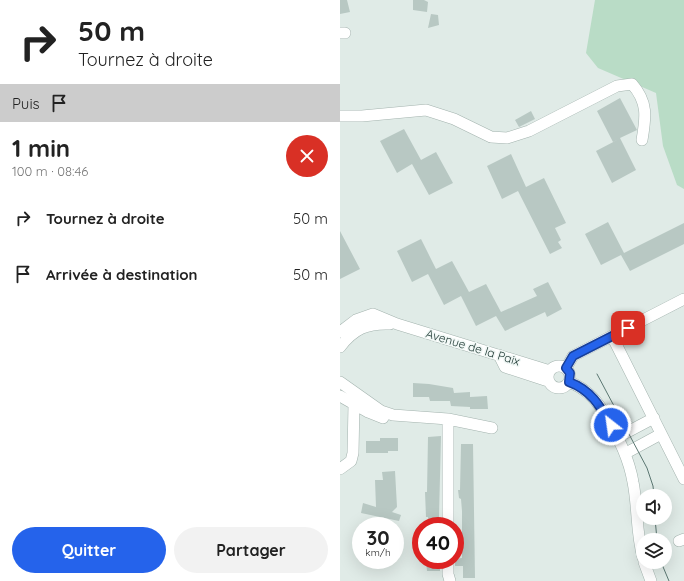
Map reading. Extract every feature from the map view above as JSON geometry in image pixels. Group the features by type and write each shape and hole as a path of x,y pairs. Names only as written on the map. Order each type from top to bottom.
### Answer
{"street":[{"path":"340,116 362,116 426,110 454,119 490,137 506,138 529,131 616,86 632,84 640,93 646,115 642,140"},
{"path":"566,368 573,356 684,299"},
{"name":"Avenue de la Paix","path":"340,332 356,320 373,314 397,324 499,355 505,367 549,376"},
{"name":"Avenue de la Paix","path":"340,346 349,336 360,328 374,323 397,324"},
{"path":"612,336 684,479"},
{"path":"557,366 566,368 570,373 569,382 565,387 558,389 552,386 549,376 557,366"},
{"path":"340,382 381,411 393,415 448,419 492,428"},
{"path":"569,382 580,386 598,401 626,453 633,481 638,533"},
{"path":"340,396 380,418 393,421 417,417"},
{"path":"340,469 351,461 353,453 354,404"},
{"path":"618,437 654,418"},
{"path":"448,419 448,517"},
{"path":"626,453 661,434"},
{"path":"448,569 450,581"},
{"path":"647,569 651,581"}],"green space":[{"path":"595,0 684,0 684,189 677,185 663,146 656,93 598,68 586,53"}],"building":[{"path":"340,0 347,0 350,12 340,14"},
{"path":"413,0 424,0 428,2 427,12 413,10"},
{"path":"431,14 438,15 439,25 428,28"},
{"path":"620,98 637,130 620,138 636,170 612,183 596,151 619,139 613,142 597,111"},
{"path":"531,111 535,119 519,127 515,120"},
{"path":"404,129 421,160 436,152 453,183 429,195 412,164 397,173 380,141"},
{"path":"511,154 526,187 544,178 566,223 555,228 561,240 558,242 562,248 550,254 518,191 502,199 487,166"},
{"path":"608,222 624,253 684,223 684,244 630,271 621,255 601,265 585,234"},
{"path":"340,231 360,269 340,279"},
{"path":"421,239 436,269 452,261 469,292 486,284 501,312 537,296 533,289 548,282 562,309 547,317 545,312 505,331 496,316 476,326 461,296 444,305 428,274 412,282 397,251"},
{"path":"413,383 453,388 454,393 470,392 470,397 487,396 488,409 470,409 470,407 451,406 450,401 430,401 429,397 413,397"},
{"path":"441,436 439,517 426,517 425,492 427,492 428,437"},
{"path":"380,438 398,438 398,451 388,451 388,453 366,453 366,441 380,441"},
{"path":"461,444 473,444 475,578 463,578 464,517 462,517 461,499 459,498 458,490 460,490"},
{"path":"395,471 397,507 392,512 401,515 400,517 380,517 361,513 363,503 376,507 375,480 383,480 382,472"},
{"path":"427,569 440,569 440,571 427,571"}],"tram line":[{"path":"597,374 647,468 653,489"},
{"path":"656,525 656,533"},
{"path":"664,569 669,581"}],"route":[{"path":"611,425 598,401 580,386 569,382 570,373 566,368 573,356 628,328"}]}
